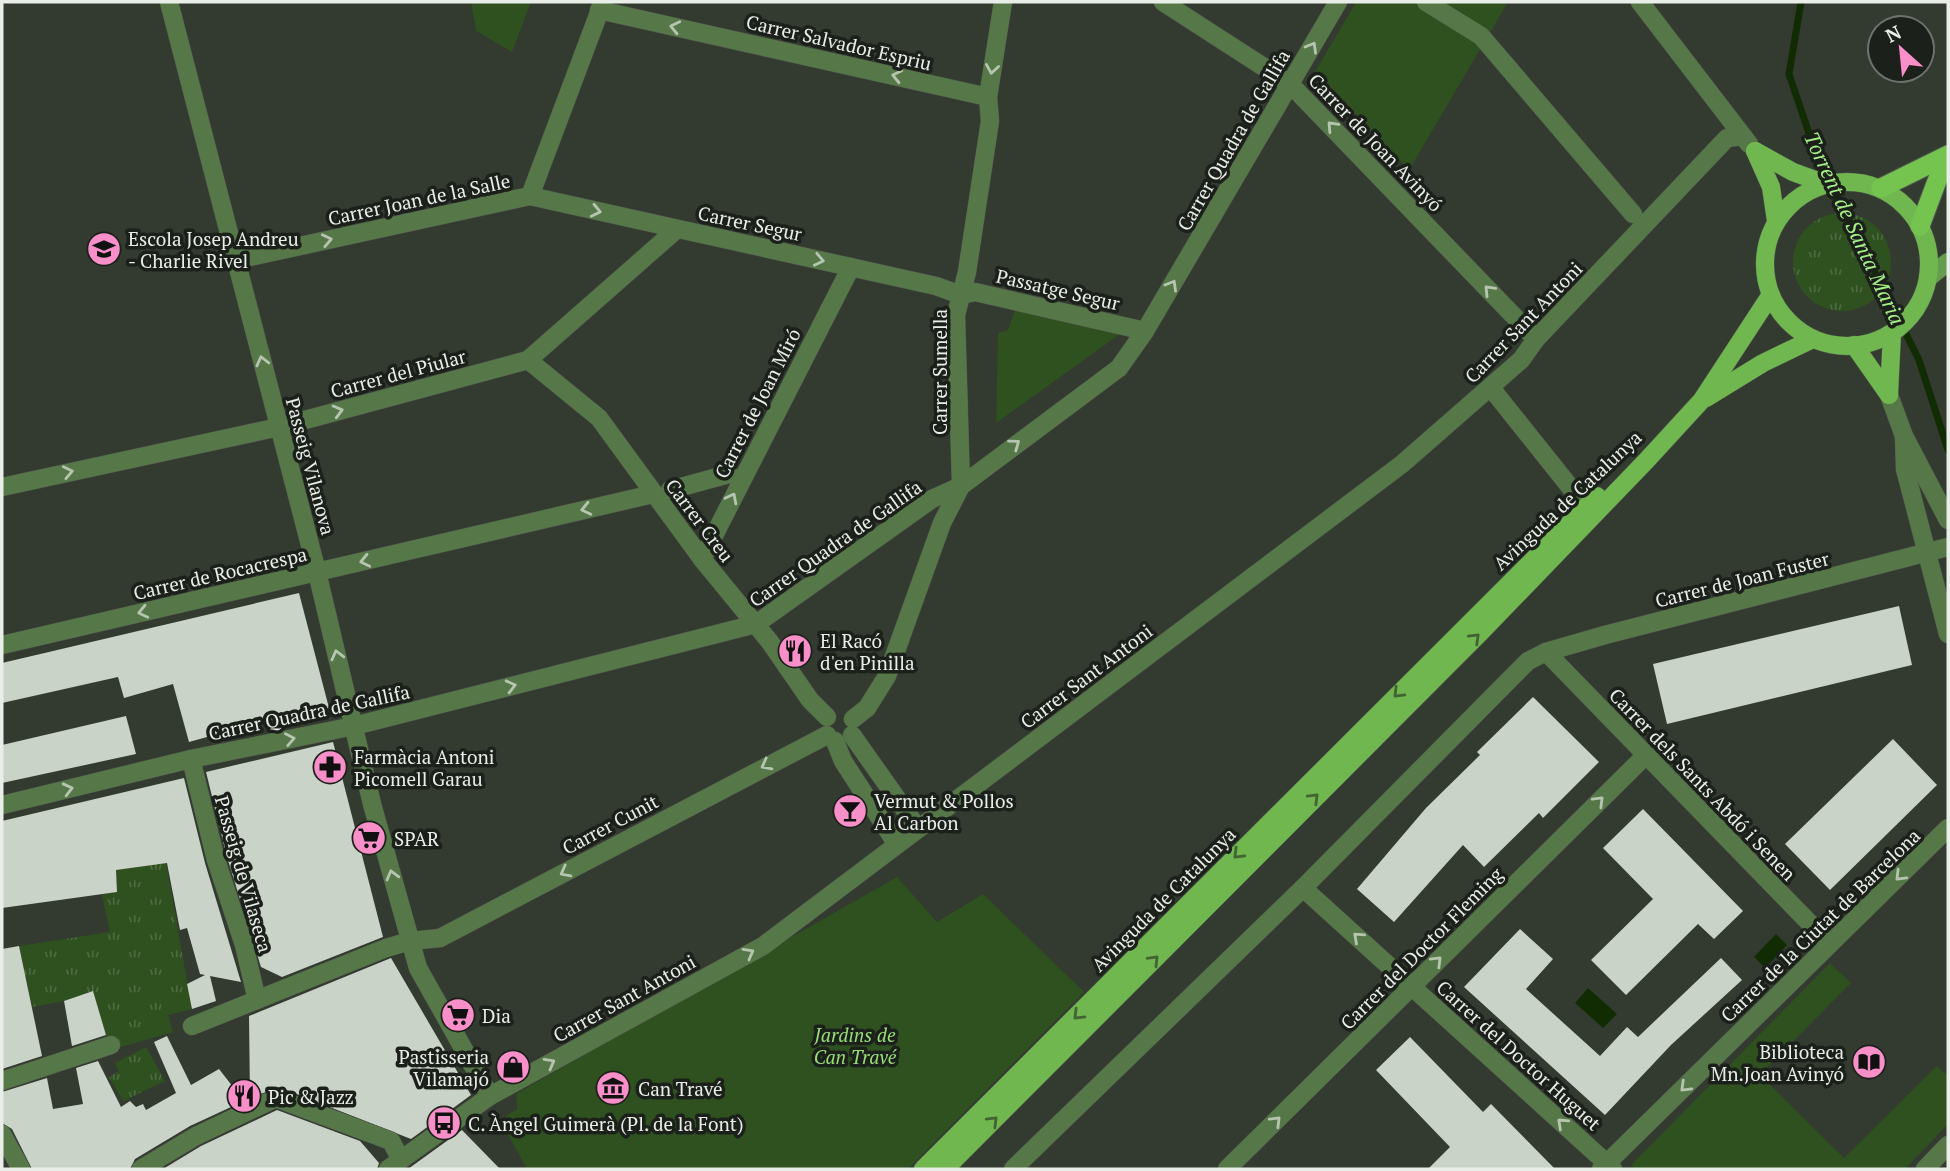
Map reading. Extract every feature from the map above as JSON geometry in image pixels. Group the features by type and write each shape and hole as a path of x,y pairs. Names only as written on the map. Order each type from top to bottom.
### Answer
{"highway":[{"path":"1881,188 1947,156"},
{"path":"1920,226 1947,156"}],"main road":[{"path":"1755,152 1793,172 1830,183"},
{"path":"1755,152 1771,187 1776,221"},
{"path":"1858,182 1881,188 1903,204 1920,226 1928,251 1928,278 1921,299 1909,318 1892,333 1873,342 1832,345 1813,339 1781,314 1770,296 1764,271 1766,245 1776,221 1792,201 1812,188 1830,183 1858,182"},
{"path":"1928,278 1948,262"},
{"path":"1664,439 1702,400 1770,296"},
{"path":"1889,395 1892,333"},
{"path":"1702,400 1763,363 1813,339"},
{"path":"1854,345 1889,395"},
{"name":"Avinguda de Catalunya","path":"923,1169 1586,507 1640,456 1664,439"},
{"name":"Avinguda de Catalunya","path":"945,1169 1527,586 1664,439"}],"street":[{"name":"Passeig Vilanova","path":"169,2 410,941 418,968 490,1096"},
{"name":"Carrer Sumella","path":"839,729 867,708 887,676 942,523 961,486 956,314 989,121 988,97 1003,2"},
{"name":"Carrer de Joan Avinyó","path":"1163,2 1290,84 1536,340"},
{"name":"Carrer Quadra de Gallifa","path":"2,805 191,759 354,726 756,624 932,499 961,486 1119,368 1145,331 1338,2"},
{"path":"1426,2 1481,36 1633,214"},
{"path":"1640,2 1755,152"},
{"name":"Carrer Salvador Espriu","path":"601,6 988,97"},
{"path":"530,196 601,6"},
{"name":"Carrer Sant Antoni","path":"395,1165 490,1096 763,946 917,827 1392,472 1521,360 1536,340 1727,138 1743,136"},
{"name":"Carrer Joan de la Salle","path":"236,260 530,196"},
{"name":"Carrer Segur","path":"530,196 936,286 961,295"},
{"name":"Carrer del Piular","path":"2,487 279,427 528,360 677,229"},
{"name":"Carrer de Joan Miró","path":"702,559 850,267"},
{"name":"Passatge Segur","path":"961,295 975,292 1145,331"},
{"name":"Carrer Creu","path":"528,360 600,418 661,492 702,559 756,624 810,700 839,729 917,827"},
{"path":"1491,388 1586,507"},
{"path":"1889,395 1904,436 1948,520"},
{"path":"1904,436 1905,469 1948,634"},
{"name":"Carrer de Rocacrespa","path":"2,645 729,474"},
{"name":"Carrer de Joan Fuster","path":"1546,652 1948,547"},
{"path":"1013,1169 1303,888 1518,670 1546,652"},
{"name":"Carrer dels Sants Abdó i Senen","path":"1546,652 1830,944"},
{"name":"Carrer Creu","path":"839,729 843,761 897,843"},
{"name":"Carrer Cunit","path":"192,1026 410,941 440,938 839,729"},
{"name":"Carrer del Doctor Fleming","path":"1227,1169 1645,756"},
{"name":"Passeig de Vilaseca","path":"191,759 216,860 244,945 257,1000"},
{"name":"Carrer de la Ciutat de Barcelona","path":"1607,1167 1948,828"},
{"name":"Carrer del Doctor Huguet","path":"1303,888 1607,1167"},
{"path":"2,1081 111,1045"},
{"path":"141,1169 197,1136 276,1098 391,1141 395,1165"},
{"path":"2,1134 21,1169"},
{"path":"1925,1169 1948,1145"}],"green space":[{"path":"471,2 531,2 512,52 476,31"},
{"path":"1356,2 1508,2 1409,170 1315,72"},
{"path":"1842,213 1861,217 1877,227 1887,243 1891,262 1887,281 1877,297 1861,307 1842,311 1823,307 1807,297 1797,281 1793,262 1797,243 1807,227 1823,217"},
{"path":"1015,310 1123,332 996,423 998,333 1008,330"},
{"path":"162,840 192,1009 168,1015 173,1032 121,1047 107,1039 93,991 64,1001 32,1007 19,946 110,932 102,895 117,892 116,870 140,866"},
{"name":"Jardins de Can Travé","path":"897,877 937,922 983,894 1084,992 908,1169 527,1169 500,1120 517,1109 516,1094"},
{"path":"1830,963 1851,983 1760,1075 1844,1158 1937,1066 1948,1076 1948,1124 1905,1169 1635,1169 1631,1165"},
{"path":"146,1047 165,1081 123,1101 109,1077 119,1071 115,1063"}],"shaded area":[{"path":"1776,934 1787,945 1765,968 1754,957"},
{"path":"1588,988 1617,1014 1603,1028 1575,1003"}],"building":[{"path":"299,593 329,708 265,721 189,742 173,684 124,698 118,677 2,703 2,663"},
{"path":"1899,606 1912,665 1667,724 1653,664"},
{"path":"1533,697 1599,762 1543,818 1539,813 1484,867 1463,845 1394,922 1357,889 1426,808 1480,755 1477,752"},
{"path":"126,716 136,754 2,783 2,745"},
{"path":"1893,739 1937,785 1830,890 1785,844"},
{"path":"333,742 383,937 282,977 261,967 227,857 206,772"},
{"path":"184,778 205,863 241,982 210,976 216,1001 192,1009 187,984 205,975 200,974 187,928 180,930 167,863 116,870 117,892 2,908 2,821"},
{"path":"1643,809 1743,911 1714,939 1698,924 1626,995 1591,960 1653,899 1603,848"},
{"path":"1520,929 1553,959 1526,989 1600,1056 1627,1027 1638,1037 1721,958 1742,980 1671,1045 1605,1115 1464,987"},
{"path":"19,946 42,1056 2,1069 2,949"},
{"path":"391,958 471,1095 411,1139 279,1087 250,1098 249,1016"},
{"path":"93,991 106,1035 72,1046 64,1001"},
{"path":"167,1036 191,1085 219,1069 244,1101 190,1126 135,1159 130,1169 32,1169 12,1129 2,1123 2,1092 47,1078 53,1109 83,1104 76,1068 98,1061 121,1107 130,1101 136,1107 143,1104 146,1110 176,1093 154,1042"},
{"path":"1410,1037 1483,1112 1491,1104 1555,1169 1428,1169 1450,1147 1376,1070"},
{"path":"277,1110 360,1141 379,1163 377,1169 163,1169 201,1146"},
{"path":"462,1130 500,1169 408,1169"}],"waterway":[{"name":"Torrent de Santa Maria","path":"1801,2 1789,74 1816,154 1919,360 1948,450"}],"place":[{"name":"Escola Josep Andreu - Charlie Rivel","path":"104,249"},
{"name":"El Racó d'en Pinilla","path":"795,651"},
{"name":"Farmàcia Antoni Picomell Garau","path":"330,767"},
{"name":"Vermut & Pollos Al Carbon","path":"850,811"},
{"name":"SPAR","path":"369,838"},
{"name":"Dia","path":"458,1015"},
{"name":"Biblioteca Mn.Joan Avinyó","path":"1869,1062"},
{"name":"Pastisseria Vilamajó","path":"513,1067"},
{"name":"Can Travé","path":"613,1088"},
{"name":"Pic & Jazz","path":"244,1096"},
{"name":"C. Àngel Guimerà (Pl. de la Font)","path":"444,1123"}]}
